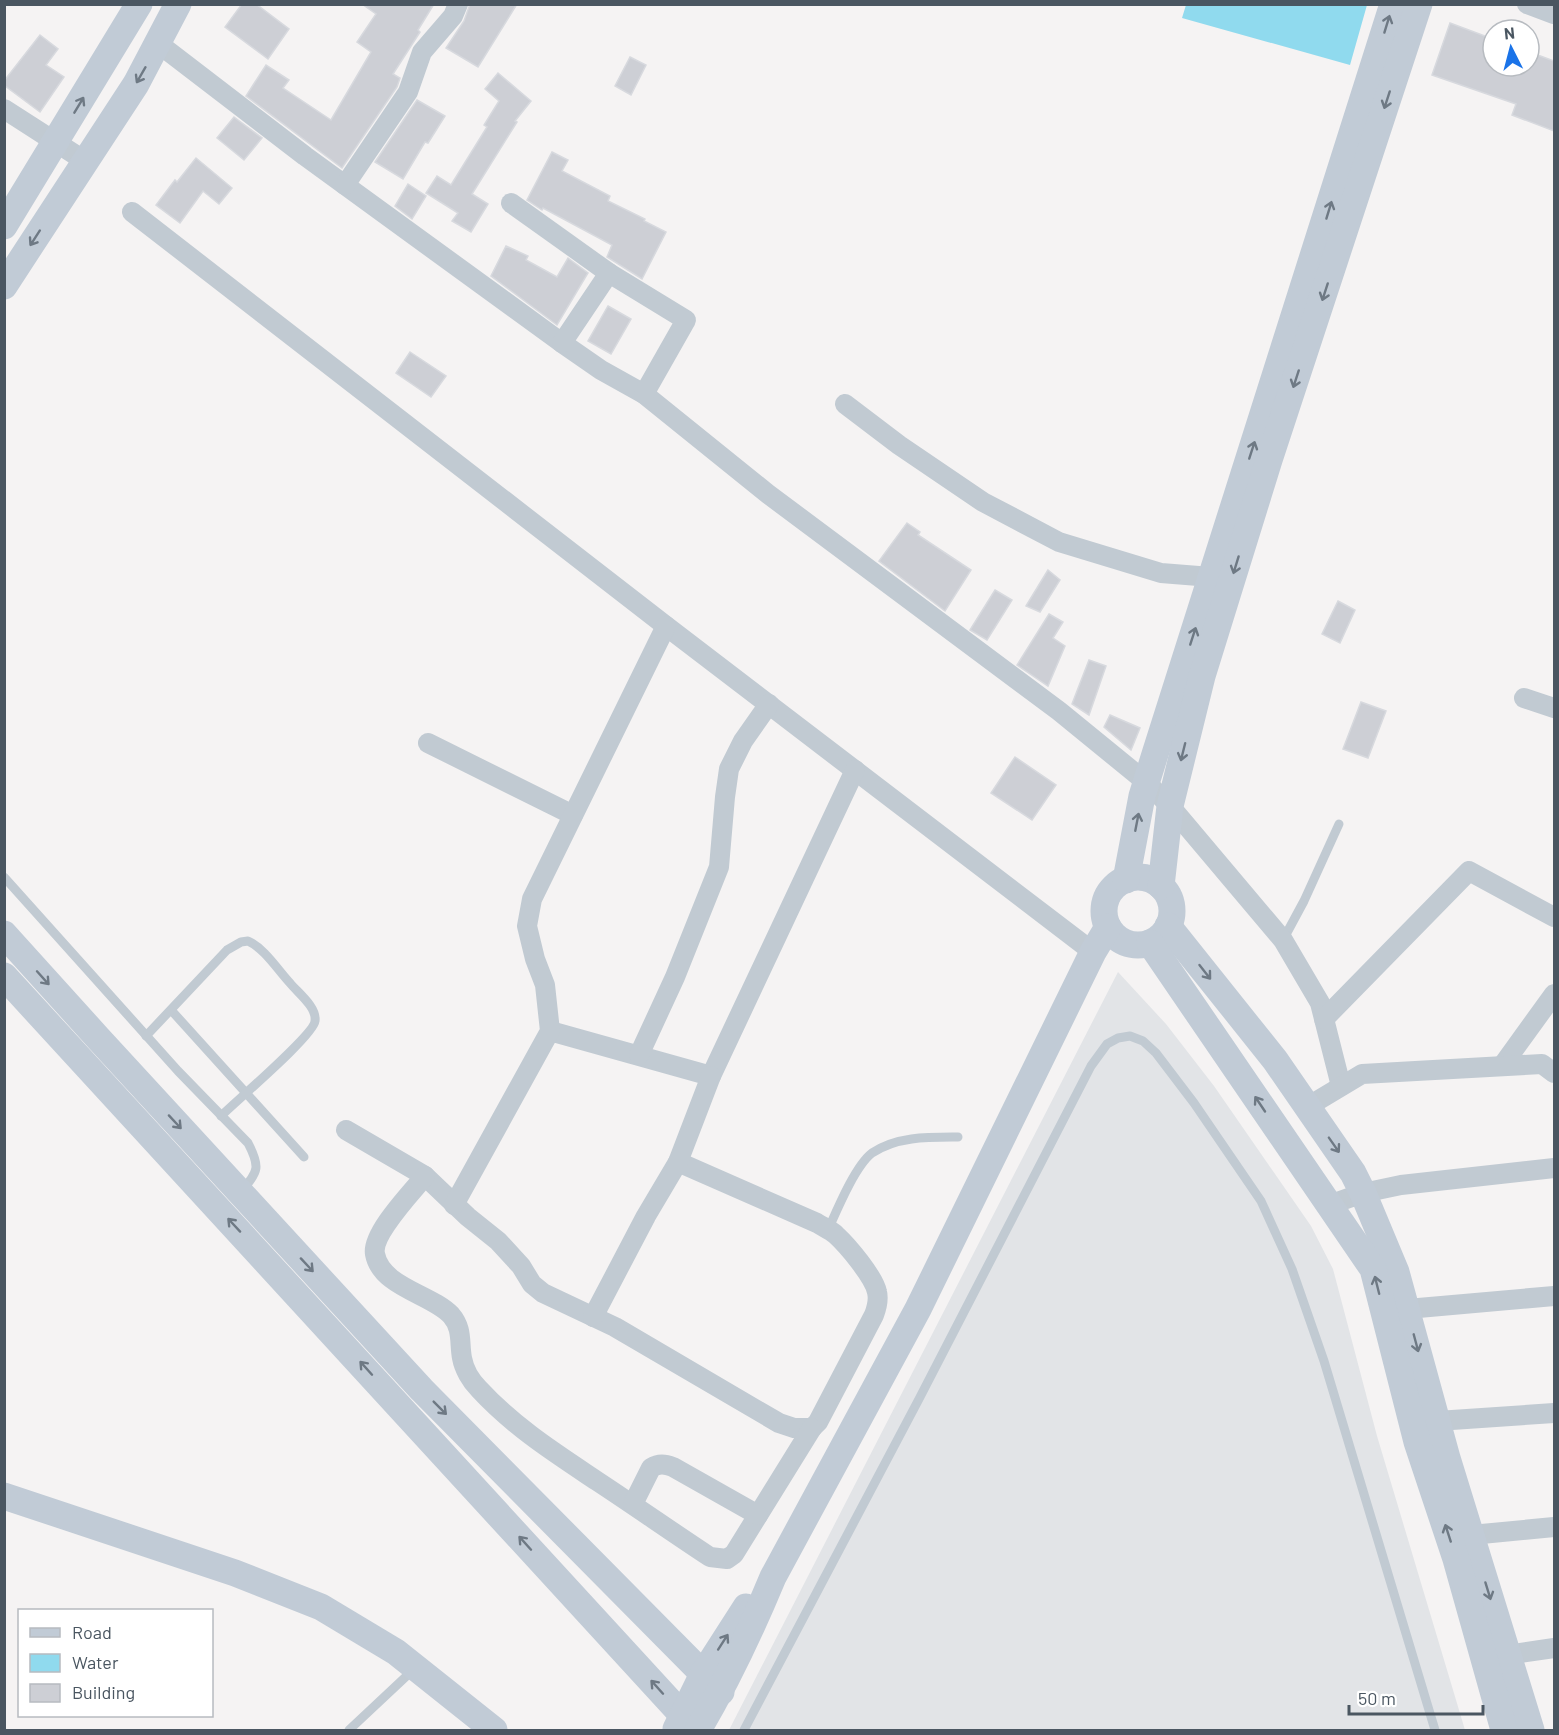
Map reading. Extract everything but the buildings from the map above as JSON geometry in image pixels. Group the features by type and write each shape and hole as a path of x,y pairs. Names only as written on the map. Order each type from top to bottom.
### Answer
{"street":[{"path":"4,226 56,144 139,4"},
{"path":"4,286 136,84 178,4"},
{"path":"345,185 408,92 422,52 453,16 458,4"},
{"path":"1323,263 1393,4"},
{"path":"1126,880 1146,782 1211,577 1323,263 1419,4"},
{"path":"1527,4 1554,14"},
{"path":"159,44 305,156 562,343 601,370 644,394 768,494 1059,711 1146,782 1170,806 1283,940 1320,1003 1341,1086"},
{"path":"4,110 85,161"},
{"path":"511,203 609,273 686,320 644,394"},
{"path":"132,212 666,626 1093,952"},
{"path":"562,343 609,273"},
{"path":"1161,886 1170,806 1202,676 1269,460 1303,323"},
{"path":"845,404 899,445 983,502 1059,542 1161,573 1211,577"},
{"path":"454,1205 550,1031 545,985 535,959 527,926 532,900 666,626"},
{"path":"1524,698 1554,708"},
{"path":"639,1056 675,977 719,867 729,769 743,741 769,704"},
{"path":"428,743 573,815"},
{"path":"593,1317 646,1216 678,1162 711,1076 855,770"},
{"path":"1324,1019 1469,871 1554,917"},
{"path":"1137,877 1146,878 1161,886 1172,909 1159,934 1131,944 1114,935 1104,917 1104,905 1108,894 1126,880 1137,877"},
{"path":"4,976 688,1727 712,1683 751,1600 772,1577 918,1309 1093,952 1108,927"},
{"path":"4,934 422,1390 712,1683"},
{"path":"1159,934 1275,1060 1353,1173 1363,1194 1396,1272 1437,1421 1469,1553 1504,1731"},
{"path":"1159,934 1329,1205 1373,1269 1417,1442 1469,1553 1508,1655 1531,1731"},
{"path":"1503,1066 1554,994"},
{"path":"550,1031 711,1076"},
{"path":"1307,1107 1362,1074 1542,1064 1554,1073"},
{"path":"346,1130 425,1176 454,1205 498,1241 521,1266 532,1284 543,1293 615,1327 779,1423 794,1428 812,1428"},
{"path":"425,1176 381,1231 375,1244 374,1254 388,1276 450,1313 461,1336 462,1357 467,1372 479,1389 533,1439 710,1557 727,1559 734,1554 812,1428 818,1422 878,1304 878,1294 875,1285 836,1235 817,1223 678,1162"},
{"path":"1329,1205 1401,1185 1554,1168"},
{"path":"1407,1309 1554,1296"},
{"path":"1437,1421 1554,1413"},
{"path":"633,1504 651,1468 664,1464 758,1515"},
{"path":"4,1496 235,1574 321,1607 396,1652 494,1731"},
{"path":"1469,1553 1554,1527"},
{"path":"1508,1655 1554,1648"}],"lane":[{"path":"1283,940 1340,824"},
{"path":"4,878 146,1036 248,1143 255,1156 257,1169 254,1177 239,1192"},
{"path":"146,1036 227,950 241,942 248,941 267,957 312,1008 315,1022 313,1028 299,1043 221,1116"},
{"path":"171,1010 304,1157"},
{"path":"744,1731 1091,1066 1107,1044 1118,1038 1130,1036 1143,1041 1156,1053 1194,1103 1261,1201 1292,1269 1324,1361 1435,1731"},
{"path":"828,1230 849,1184 871,1154 895,1142 905,1140 926,1137 958,1137"},
{"path":"349,1731 416,1668"}],"shaded area":[{"path":"1118,972 1166,1024 1214,1086 1311,1226 1333,1269 1377,1436 1465,1730 729,1730"}],"water":[{"path":"1186,4 1367,5 1350,65 1182,18"}]}
